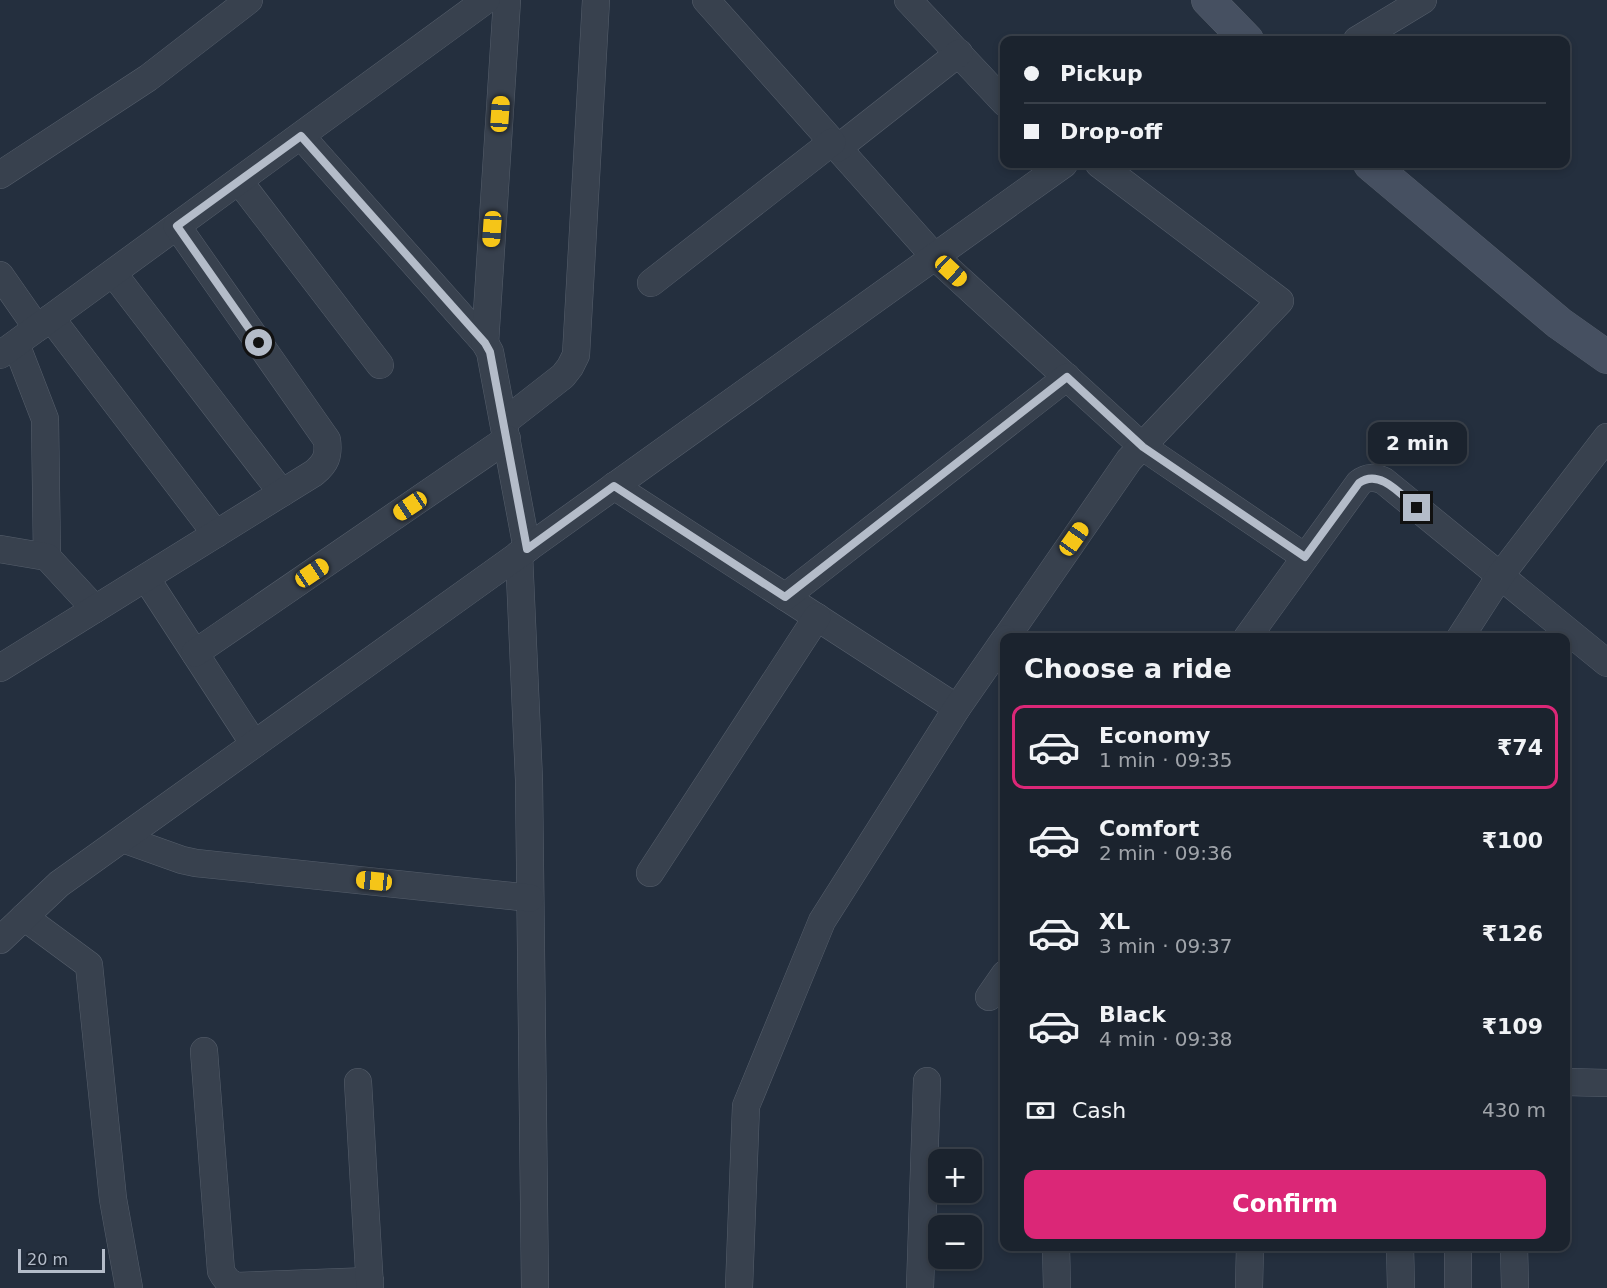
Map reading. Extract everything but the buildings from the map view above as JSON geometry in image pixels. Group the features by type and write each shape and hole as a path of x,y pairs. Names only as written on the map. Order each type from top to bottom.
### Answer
{"street":[{"path":"26,336 486,0"},
{"path":"485,343 507,0"},
{"path":"195,653 506,431 570,367 576,355 596,0"},
{"path":"706,0 934,256 1143,447 1305,557"},
{"path":"908,0 1000,98"},
{"path":"1208,0 1239,36"},
{"path":"1364,36 1423,0"},
{"path":"0,175 148,78 248,1"},
{"path":"651,283 958,53"},
{"path":"301,136 485,343 493,362 506,431 523,552 529,780 535,1288"},
{"path":"0,940 59,884 1057,168"},
{"path":"1008,633 1129,460 1280,301 1104,168"},
{"path":"1375,168 1559,323 1602,346"},
{"path":"239,181 380,365"},
{"path":"0,669 282,493 323,465 329,454 327,440 177,226"},
{"path":"112,273 282,493"},
{"path":"0,275 26,336 45,419 47,557"},
{"path":"26,336 216,534"},
{"path":"785,597 1067,377"},
{"path":"1463,633 1500,576 1607,437"},
{"path":"1251,633 1359,483 1366,477 1375,477 1384,481 1607,663"},
{"path":"614,486 957,708"},
{"path":"0,549 47,557 95,609"},
{"path":"146,578 254,744"},
{"path":"650,873 817,617"},
{"path":"739,1288 746,1106 822,921 957,708 1000,645"},
{"path":"123,839 196,863 530,898"},
{"path":"24,917 89,965 113,1199 129,1288"},
{"path":"989,997 1000,981"},
{"path":"204,1051 221,1270 224,1278 237,1286 370,1284 358,1082"},
{"path":"920,1288 927,1081"},
{"path":"1570,1082 1607,1083"},
{"path":"1056,1251 1058,1288"},
{"path":"1249,1288 1250,1251"},
{"path":"1400,1251 1401,1288"},
{"path":"1458,1251 1458,1288"},
{"path":"1514,1251 1515,1288"}],"route":[{"path":"259,343 177,226 301,136 485,343 490,352 527,549 614,486 785,597 1067,377 1143,447 1305,557 1359,483 1366,477 1375,477 1384,481 1417,508"}]}
